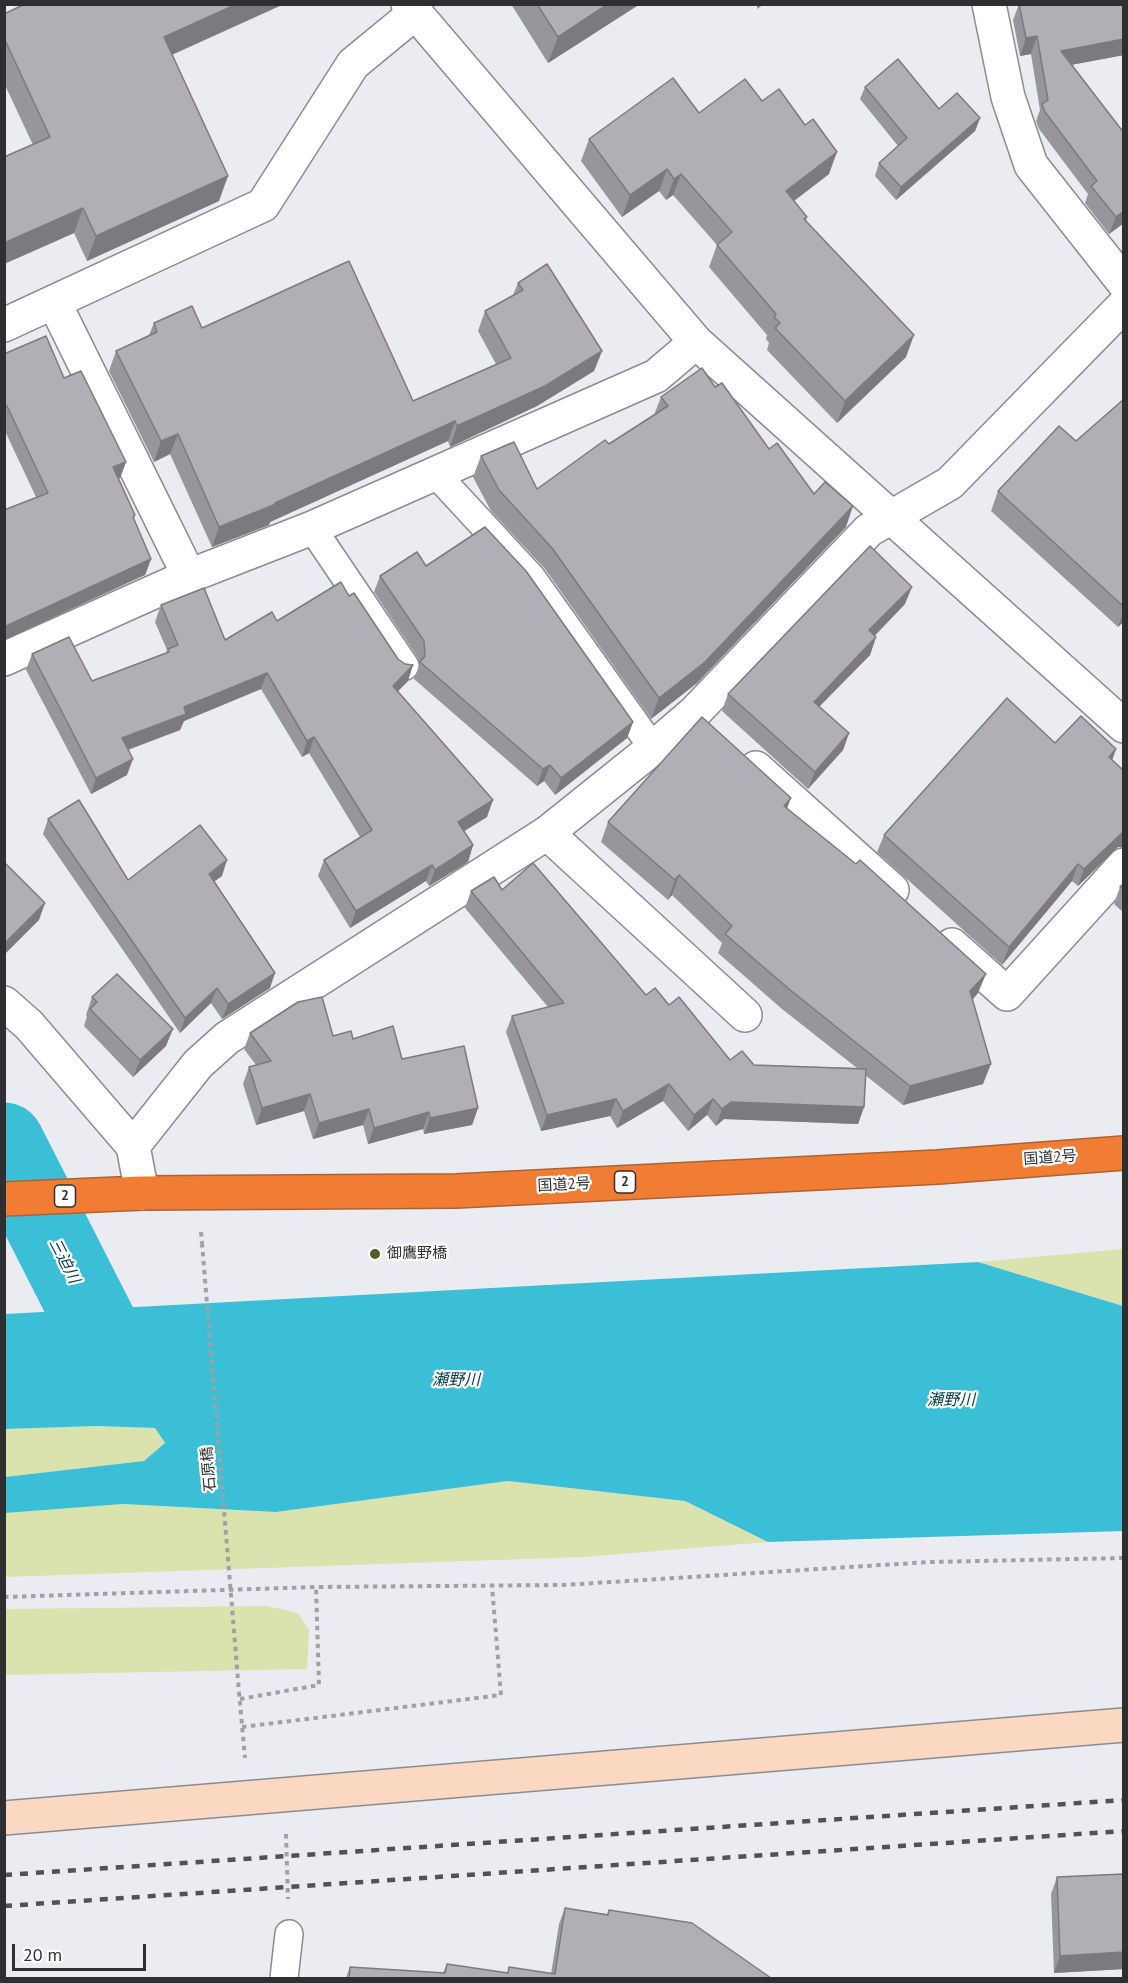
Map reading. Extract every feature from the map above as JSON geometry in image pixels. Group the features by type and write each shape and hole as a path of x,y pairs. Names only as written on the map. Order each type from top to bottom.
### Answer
{"highway":[{"name":"国道2号","path":"4,1199 133,1193 456,1191 938,1167 1124,1153"}],"street":[{"path":"989,4 1008,97 1031,165 1124,283"},
{"path":"4,325 263,205 353,64 411,9 696,342 1124,726"},
{"path":"54,302 189,576"},
{"path":"133,1193 133,1146 198,1064 227,1038 547,833 653,748 713,728 869,530 950,483 1124,305"},
{"path":"4,658 189,576 312,528 656,376 696,342"},
{"path":"713,728 1006,994 1124,865"},
{"path":"547,833 744,1015"},
{"path":"4,1004 29,1025 133,1146"},
{"path":"4,1818 1124,1725"}],"lane":[{"path":"435,473 532,578 653,748"},
{"path":"312,528 405,666"},
{"path":"284,1978 289,1934"}],"path":[{"name":"石原橋","path":"202,1243 245,1761"},
{"path":"4,1597 316,1587 563,1585 930,1562 1124,1558"},
{"path":"242,1727 501,1695 492,1586"},
{"path":"240,1699 319,1685 316,1587"},
{"path":"286,1828 289,1934"}],"green space":[{"path":"1123,1249 1123,1306 978,1262"},
{"path":"97,1426 155,1428 165,1444 144,1461 5,1477 4,1429"},
{"path":"508,1481 685,1501 768,1542 584,1557 5,1577 4,1513 123,1504 276,1512"},
{"path":"267,1606 298,1613 309,1630 307,1669 5,1675 5,1609"}],"water":[{"name":"瀬野川","path":"978,1262 1123,1306 1123,1531 768,1542 685,1501 508,1481 276,1512 123,1504 5,1513 5,1477 144,1461 165,1443 155,1428 97,1426 5,1429 5,1314"}],"building":[{"path":"25,4 237,4 164,37 228,176 96,236 83,208 4,243 4,157 50,137 4,38 4,14"},
{"path":"537,4 608,4 558,37"},
{"path":"1019,4 1124,4 1124,39 1061,51 1124,133 1124,211 1116,217 1091,186 1097,181 1045,112 1042,104 1048,100 1037,36 1026,38"},
{"path":"898,59 939,109 957,93 980,118 901,187 879,163 907,138 865,87"},
{"path":"673,78 699,113 745,79 762,101 779,89 805,125 813,119 837,152 786,191 807,217 804,219 914,335 845,401 775,328 780,323 774,317 776,314 717,245 732,232 681,174 674,179 667,169 630,195 589,139"},
{"path":"349,261 413,401 511,358 485,311 523,290 518,283 547,264 602,351 545,386 457,426 455,421 276,504 219,527 178,434 161,441 116,351 157,332 154,323 192,306 202,328"},
{"path":"46,336 64,378 81,371 126,462 113,467 135,515 133,517 151,559 4,627 4,510 48,493 7,406 4,407 4,354"},
{"path":"702,368 715,387 722,383 769,449 777,443 814,494 825,482 853,506 705,662 659,698 552,548 499,490 481,456 514,442 537,489 605,440 609,444 668,406 661,397"},
{"path":"1124,399 1124,607 998,491 1059,426 1076,441"},
{"path":"485,527 526,571 633,722 561,778 550,765 543,769 420,662 425,656 424,641 380,576 417,552 426,566"},
{"path":"870,546 912,587 869,630 876,637 814,702 849,733 815,772 728,694"},
{"path":"341,582 349,596 354,593 398,659 405,664 413,665 393,686 493,800 458,822 473,845 435,870 432,865 356,911 324,860 372,830 314,737 307,741 267,673 184,707 186,714 122,738 133,759 96,778 32,654 69,637 92,681 169,652 168,649 178,645 161,605 204,588 225,640 272,612 277,621"},
{"path":"1007,698 1055,743 1081,716 1116,749 1109,757 1124,771 1124,831 1084,869 1078,864 1009,947 884,835"},
{"path":"702,717 791,798 784,806 856,864 860,860 986,974 970,991 991,1064 910,1086 789,989 725,934 732,926 679,875 675,880 608,822"},
{"path":"79,800 128,880 200,825 227,860 209,874 275,973 228,1004 217,988 185,1018 48,819"},
{"path":"4,862 45,903 4,944"},
{"path":"533,863 646,995 655,988 669,1005 679,997 730,1060 742,1051 754,1065 866,1069 864,1107 731,1102 722,1109 713,1099 694,1115 669,1084 623,1111 616,1099 547,1115 512,1016 564,1003 471,891 494,877 502,890"},
{"path":"117,974 173,1029 140,1060 90,1009 97,1002 92,997"},
{"path":"322,997 333,1036 351,1031 353,1039 393,1026 402,1059 464,1046 478,1108 430,1118 429,1112 374,1128 369,1109 319,1123 310,1094 262,1108 249,1067 271,1061 250,1033 298,1002"},
{"path":"1124,1874 1124,1952 1060,1956 1057,1877"},
{"path":"565,1908 608,1915 609,1910 692,1923 771,1978 349,1978 350,1967 445,1973 447,1964 508,1973 509,1967 555,1974"}],"waterway":[{"name":"三迫川","path":"4,1143 124,1379"}],"railway":[{"path":"4,1875 1124,1800"},
{"path":"4,1906 1124,1831"}],"place":[{"name":"御鷹野橋","path":"375,1254"}]}
